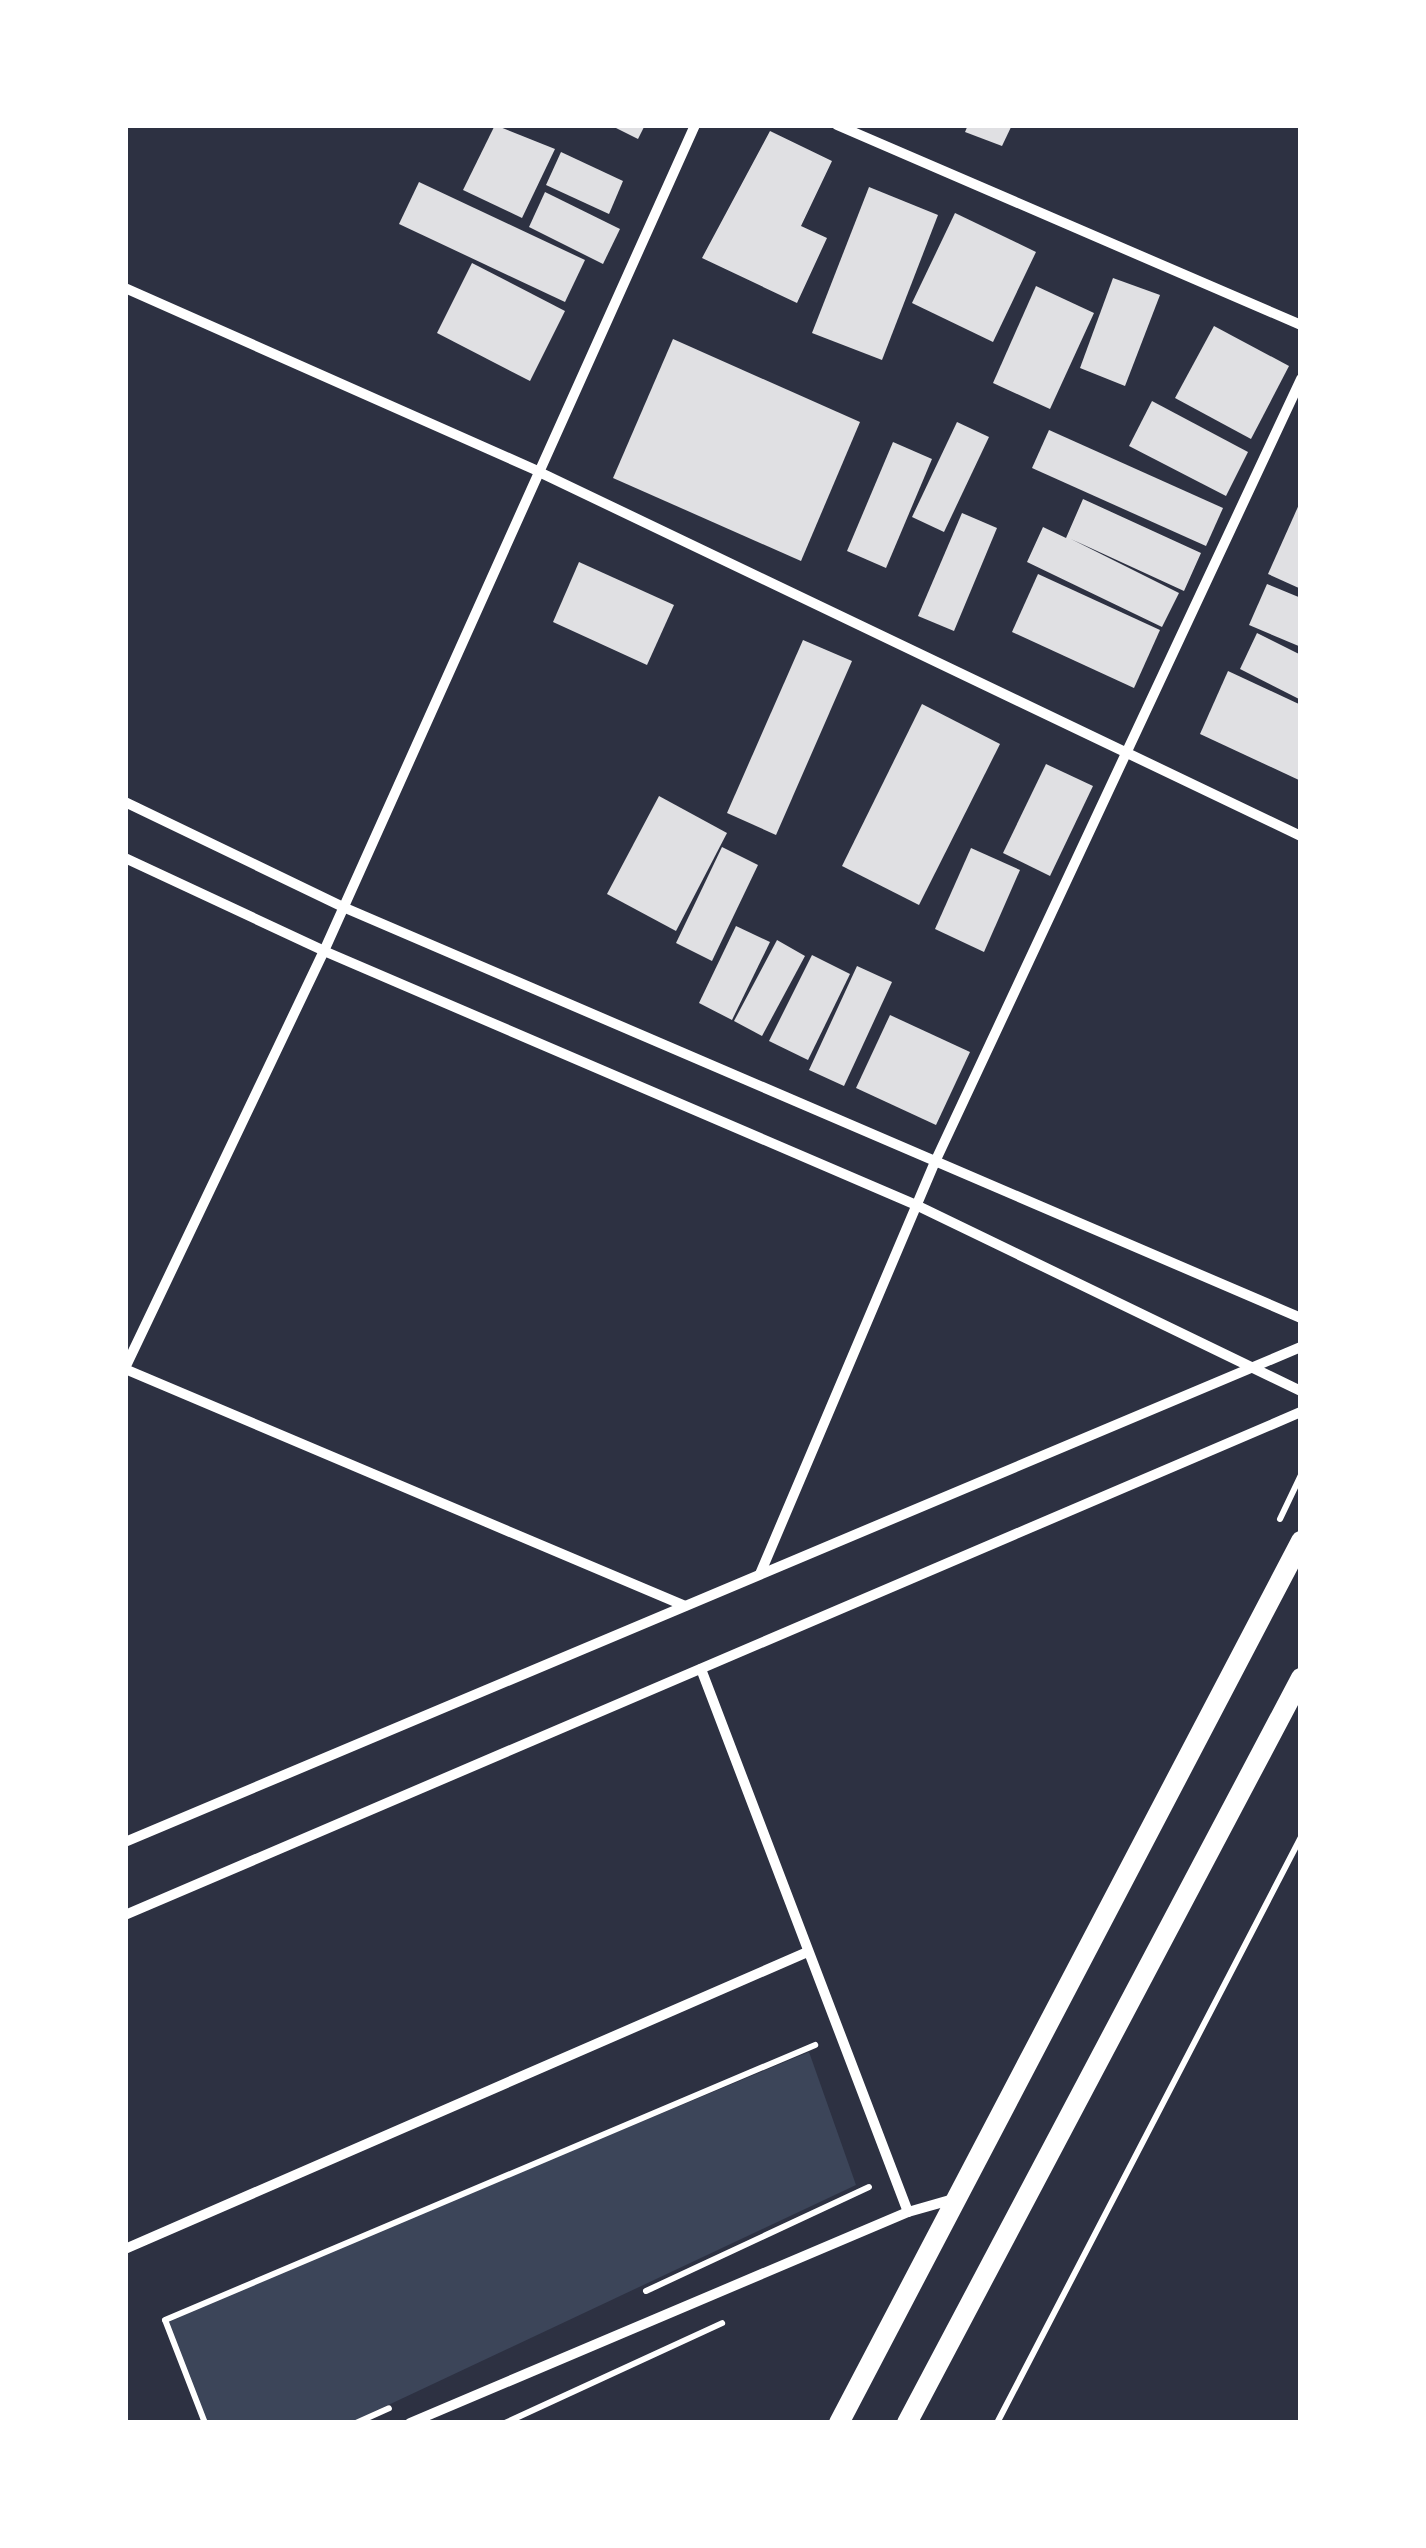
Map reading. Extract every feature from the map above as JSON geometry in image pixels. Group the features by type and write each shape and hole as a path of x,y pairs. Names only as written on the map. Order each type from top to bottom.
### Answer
{"main road":[{"path":"839,2423 961,2198 1301,1541"},
{"path":"907,2423 1301,1678"}],"street":[{"path":"685,1606 125,1368 324,951 694,125"},
{"path":"837,125 1301,325"},
{"path":"125,288 537,471 1301,836"},
{"path":"760,1574 934,1164 1301,379"},
{"path":"125,802 343,908 1301,1318"},
{"path":"125,858 324,951 916,1205 1301,1391"},
{"path":"125,1842 1301,1347"},
{"path":"125,1915 1301,1412"},
{"path":"701,1669 805,1953 908,2212"},
{"path":"125,2249 805,1953"},
{"path":"410,2423 908,2212 961,2198"}],"path":[{"path":"997,2423 1301,1836"},
{"path":"205,2423 166,2320 814,2042 820,2060"},
{"path":"863,2170 870,2188"},
{"path":"505,2423 740,2315"}],"shaded area":[{"path":"809,2052 856,2185 350,2423 206,2423 165,2320"}],"building":[{"path":"495,125 555,149 522,218 463,190"},
{"path":"610,125 645,125 638,139"},
{"path":"968,125 1012,125 1002,146 965,132"},
{"path":"770,131 832,161 801,226 827,238 797,303 702,258"},
{"path":"561,152 623,181 609,214 546,185"},
{"path":"419,182 585,260 565,302 399,224"},
{"path":"869,187 938,215 882,360 812,333"},
{"path":"545,192 620,229 603,264 529,227"},
{"path":"955,213 1036,252 993,342 912,303"},
{"path":"472,263 565,311 530,381 437,333"},
{"path":"1113,278 1160,295 1125,386 1080,368"},
{"path":"1036,286 1094,313 1050,409 993,383"},
{"path":"1214,326 1289,366 1251,439 1175,398"},
{"path":"673,339 860,422 801,561 613,478"},
{"path":"1152,401 1248,452 1226,496 1129,446"},
{"path":"957,422 989,437 944,532 912,517"},
{"path":"1049,430 1223,508 1206,546 1032,468"},
{"path":"893,442 932,459 886,568 847,551"},
{"path":"1083,499 1201,553 1184,591 1071,539 1179,593 1162,627 1027,562 1043,527 1066,538"},
{"path":"1301,500 1301,589 1268,574"},
{"path":"962,513 997,528 954,631 918,616"},
{"path":"579,562 674,605 647,665 553,622"},
{"path":"1038,574 1160,630 1134,688 1012,632"},
{"path":"1267,584 1301,598 1301,647 1249,625"},
{"path":"1257,633 1301,655 1301,700 1240,669"},
{"path":"803,640 852,661 776,835 727,813"},
{"path":"1228,671 1301,705 1301,781 1200,734"},
{"path":"922,704 1000,744 919,905 842,866"},
{"path":"1046,764 1093,786 1050,876 1003,853"},
{"path":"659,796 727,833 676,931 607,894"},
{"path":"722,847 758,865 712,961 676,943"},
{"path":"971,848 1020,870 984,952 935,929"},
{"path":"736,926 770,942 732,1020 699,1003"},
{"path":"777,940 805,956 762,1036 734,1021"},
{"path":"812,955 850,974 808,1060 769,1041"},
{"path":"857,966 892,982 844,1086 809,1070"},
{"path":"890,1015 970,1052 936,1125 856,1088"}]}
